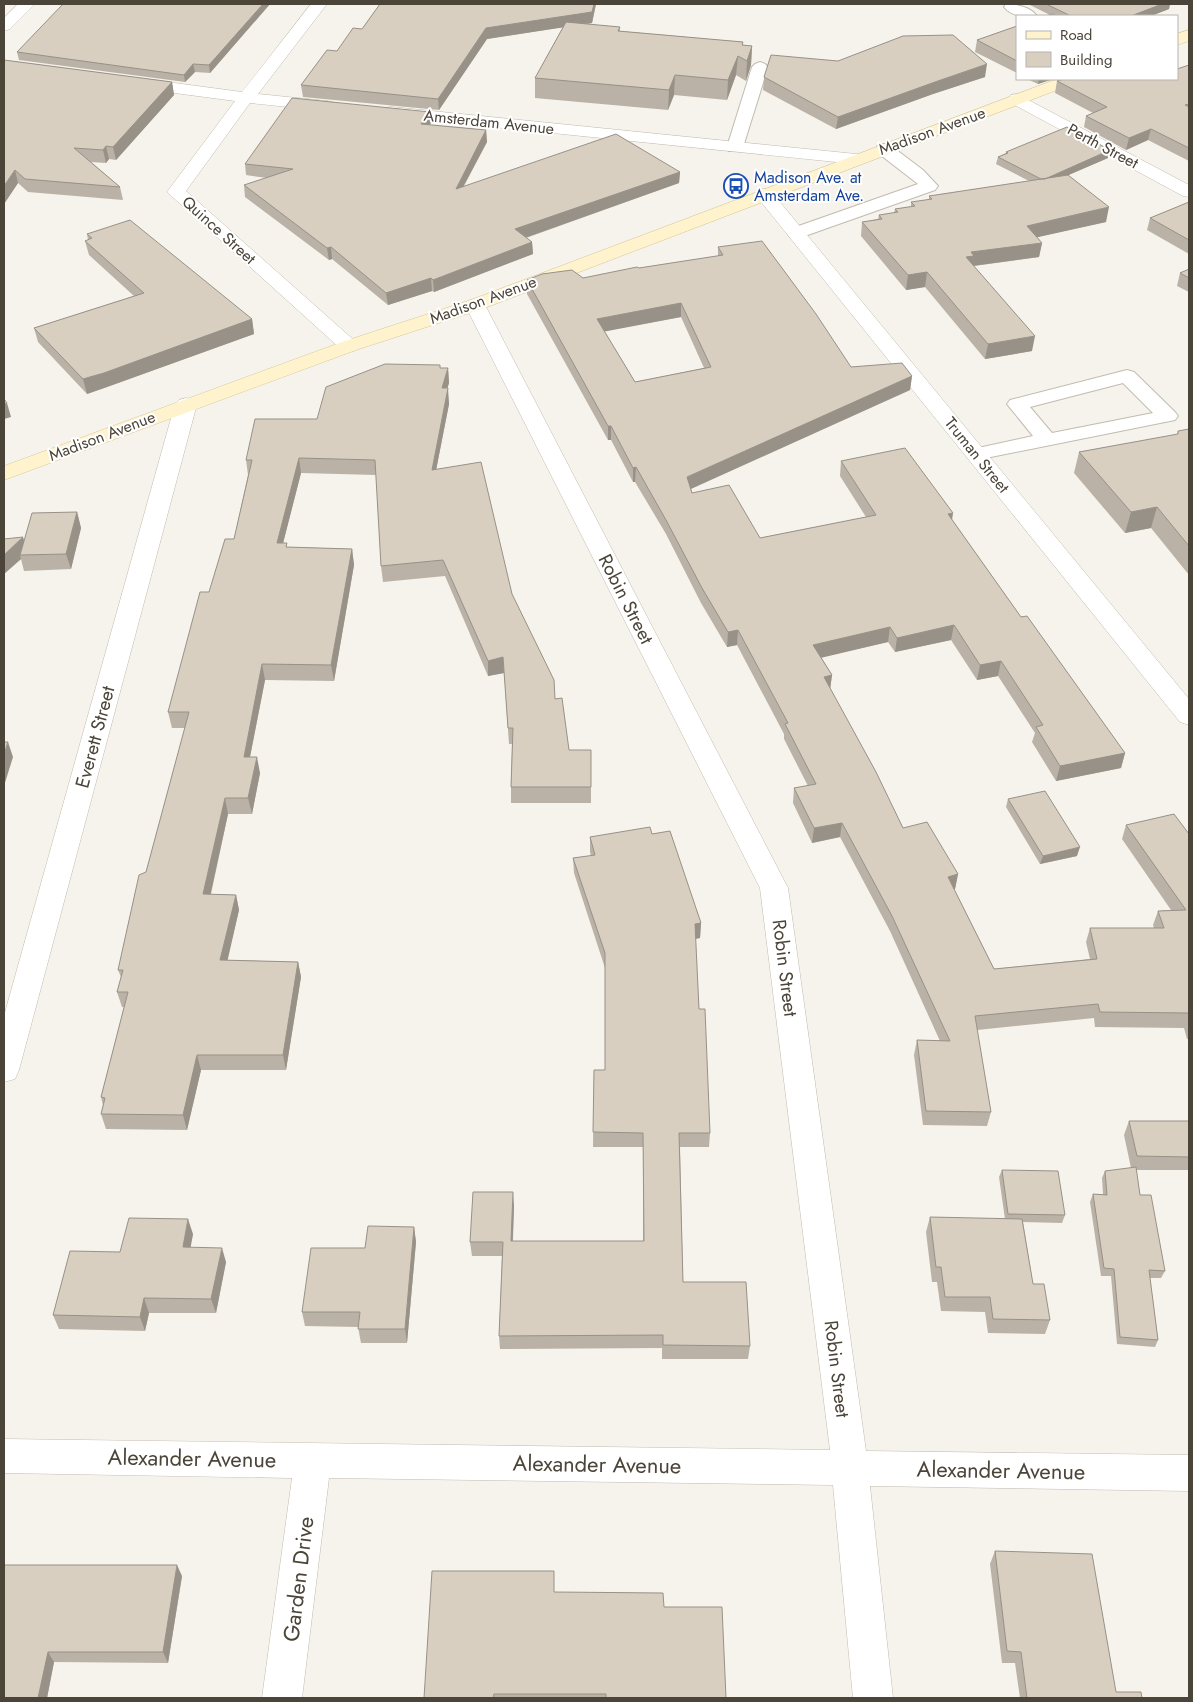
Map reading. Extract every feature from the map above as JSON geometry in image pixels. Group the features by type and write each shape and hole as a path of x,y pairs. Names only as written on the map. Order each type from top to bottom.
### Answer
{"main road":[{"name":"Madison Avenue","path":"4,473 186,404 349,346 475,305 856,159 1069,80"}],"street":[{"path":"4,26 27,4"},
{"name":"Quince Street","path":"319,4 176,192 349,346"},
{"path":"120,80 246,98 344,108"},
{"name":"Perth Street","path":"1017,100 1189,192"},
{"name":"Amsterdam Avenue","path":"373,110 856,159"},
{"name":"Truman Street","path":"764,194 1189,716"},
{"name":"Robin Street","path":"475,305 774,888 850,1468 873,1698"},
{"name":"Everett Street","path":"4,1070 186,404"},
{"name":"Alexander Avenue","path":"4,1456 1189,1473"},
{"name":"Garden Drive","path":"282,1698 313,1460"}],"lane":[{"path":"1011,7 1028,15"},
{"path":"735,147 760,67"},
{"path":"796,233 929,186 918,174 884,149"},
{"path":"976,454 1047,440 1168,416 1127,376 1017,404 1047,440"}],"building":[{"path":"63,4 263,4 209,65 193,64 184,75 17,52"},
{"path":"380,4 594,4 592,12 486,28 438,99 301,85 327,50 337,51 353,28 362,29"},
{"path":"1046,4 1162,4 1134,15 1069,15"},
{"path":"566,22 620,27 618,31 743,42 742,45 752,46 747,61 738,56 728,80 675,75 669,90 535,78"},
{"path":"1016,26 1016,60 977,40"},
{"path":"953,35 987,64 838,117 764,77 771,55 838,61 903,36"},
{"path":"4,60 172,82 113,147 106,146 103,150 74,148 120,187 25,179 15,170 4,186"},
{"path":"1189,65 1189,104 1185,105 1189,107 1189,148 1151,129 1129,138 1086,116 1107,107 1057,81 1178,80 1178,69"},
{"path":"292,98 430,112 421,124 486,130 456,189 616,134 680,172 515,229 532,242 433,280 431,278 386,293 331,247 327,248 244,185 293,169 245,164"},
{"path":"1067,127 1110,150 1045,179 1041,179 998,157 1008,153 1006,152"},
{"path":"1068,175 1109,207 1027,226 1042,243 971,252 974,256 966,257 1035,336 988,344 927,272 908,275 862,222 882,219 879,215 898,212 895,209 915,206 911,202 932,199 929,196"},
{"path":"1189,202 1189,240 1150,218"},
{"path":"130,220 252,319 83,379 34,328 144,293 85,241 92,238 87,234"},
{"path":"762,241 816,314 851,367 902,363 912,376 687,477 692,493 729,485 760,538 876,515 841,461 905,448 953,513 948,514 1021,617 1027,616 1125,753 1060,766 1036,727 1043,725 1001,661 980,665 954,625 897,638 890,627 813,645 832,675 824,677 876,772 903,828 927,822 958,874 948,877 994,969 1097,959 1090,928 1164,928 1158,911 1186,910 1126,825 1174,814 1189,834 1189,1013 1100,1012 1098,1004 975,1016 991,1112 926,1111 917,1040 950,1041 892,916 842,823 814,828 794,788 816,784 785,724 788,723 738,630 728,632 702,588 636,467 633,468 611,426 608,426 527,280 542,274 572,270 583,278 637,267 723,255 718,247","holes":["681,303 711,367 635,382 597,319"]},
{"path":"1189,269 1189,278 1180,273"},
{"path":"385,364 440,365 440,368 448,368 442,388 448,388 432,470 481,462 512,594 554,680 555,699 562,698 569,750 591,750 591,787 511,787 513,728 508,728 503,657 488,661 443,560 381,566 375,460 299,458 277,543 287,543 286,547 352,549 331,665 262,664 244,757 257,757 248,798 225,798 203,894 236,895 220,960 298,962 283,1055 197,1055 183,1115 101,1114 105,1098 101,1097 128,992 117,992 123,970 118,970 139,875 146,872 189,712 168,712 200,592 209,592 225,539 234,539 252,460 246,460 255,419 317,419 326,387"},
{"path":"1189,429 1189,546 1157,507 1131,512 1079,452 1178,434 1178,431"},
{"path":"77,512 66,554 20,555 32,513"},
{"path":"23,537 4,555 4,539"},
{"path":"4,742 8,742 4,754"},
{"path":"1045,791 1080,847 1043,856 1008,799"},
{"path":"650,827 652,834 670,831 701,923 695,924 699,1009 705,1009 710,1133 679,1133 683,1282 746,1282 750,1346 663,1345 663,1335 499,1336 503,1242 470,1242 473,1192 513,1192 511,1241 644,1241 643,1133 593,1132 594,1070 605,1070 605,953 573,858 595,855 590,837"},
{"path":"1129,1121 1189,1121 1189,1157 1137,1156"},
{"path":"1136,1167 1140,1195 1151,1195 1165,1271 1149,1270 1158,1340 1120,1337 1114,1269 1104,1268 1093,1194 1107,1195 1105,1171"},
{"path":"1002,1170 1058,1171 1065,1215 1008,1214"},
{"path":"930,1217 1022,1219 1033,1284 1044,1284 1050,1320 993,1319 990,1297 945,1297 941,1267 936,1267"},
{"path":"129,1218 188,1219 183,1247 222,1248 211,1299 144,1298 140,1317 53,1315 70,1251 120,1252"},
{"path":"368,1226 414,1227 405,1329 358,1329 360,1312 302,1312 311,1248 365,1248"},
{"path":"995,1551 1092,1554 1116,1692 1141,1692 1142,1698 1027,1698 1021,1652 1007,1651"},
{"path":"4,1565 177,1565 163,1652 48,1652 38,1698 4,1698"},
{"path":"432,1571 554,1571 554,1592 663,1593 664,1607 722,1607 726,1698 606,1698 606,1694 494,1694 493,1698 424,1698"}],"place":[{"name":"Madison Ave. at Amsterdam Ave.","path":"736,186"}]}
